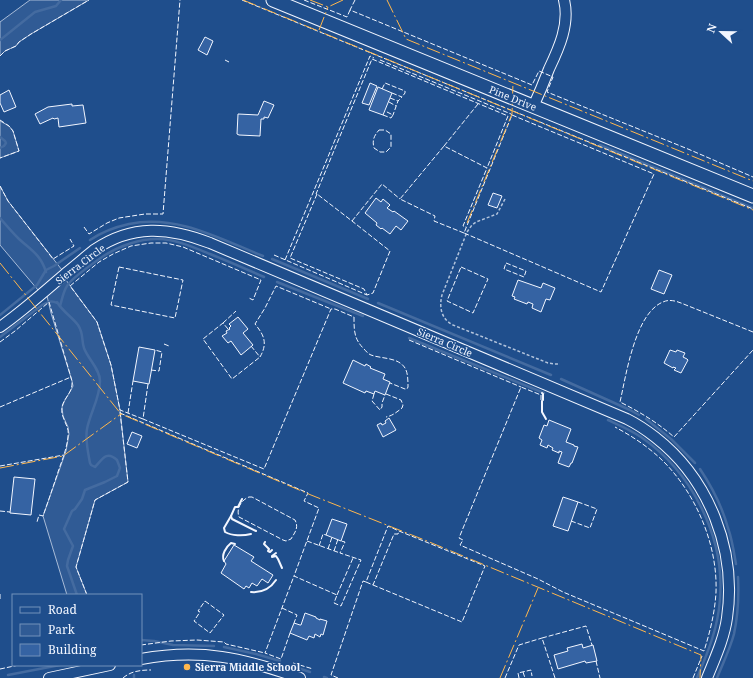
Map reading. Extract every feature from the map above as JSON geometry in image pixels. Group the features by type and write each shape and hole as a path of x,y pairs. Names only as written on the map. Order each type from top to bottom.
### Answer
{"main road":[{"name":"Pine Drive","path":"273,0 753,196"}],"street":[{"path":"533,107 560,44 565,24 564,0"},
{"name":"Sierra Circle","path":"0,328 94,250 124,235 136,232 168,231 192,237 216,246 627,419 656,437 680,460 695,480 707,501 720,530 728,569 728,605 726,623 707,678"},
{"path":"142,659 176,654 218,656 250,662 300,678"},
{"path":"49,678 105,666"}],"path":[{"path":"505,200 497,214 476,222 467,232 440,303 441,311 448,322 454,325 548,363 560,364"}],"green space":[{"path":"30,0 89,0 31,34 0,56 0,22"},
{"path":"0,121 9,126 13,131 19,151 0,158"},
{"path":"0,186 8,201 62,270 38,290 0,245"},
{"path":"66,280 97,322 111,365 120,410 128,482 95,500 76,567 87,594 67,594 43,516 66,451 69,434 68,427 63,416 62,407 73,386 47,296"}],"building":[{"path":"205,37 213,41 207,55 198,50"},
{"path":"370,83 377,86 369,105 362,103"},
{"path":"378,87 392,93 383,115 369,110"},
{"path":"9,90 16,107 4,112 0,103 0,95"},
{"path":"264,101 274,105 268,118 264,117 264,119 261,119 260,136 237,134 238,114 258,115"},
{"path":"72,104 72,106 83,105 86,123 59,127 58,118 53,118 40,124 35,114 48,107"},
{"path":"493,193 502,196 497,208 488,205"},
{"path":"376,198 381,202 383,199 390,205 387,208 408,221 401,230 396,226 390,234 376,225 377,223 365,213"},
{"path":"659,270 672,275 664,294 651,289"},
{"path":"518,280 541,288 543,283 555,288 550,300 546,299 541,312 532,308 533,304 528,302 527,304 514,299 515,297 512,296"},
{"path":"238,317 248,329 243,333 253,345 241,355 231,341 228,343 222,336 230,329 229,328 231,326 229,324"},
{"path":"139,347 155,350 149,384 133,381"},
{"path":"670,350 676,352 677,350 685,353 683,357 688,360 681,373 674,370 676,368 664,363"},
{"path":"353,360 365,366 366,364 371,367 370,368 385,374 383,379 390,382 385,395 375,391 374,394 366,391 365,393 343,383"},
{"path":"389,418 396,430 383,437 377,425 386,423 385,421"},
{"path":"549,420 571,429 566,442 578,447 569,467 558,463 562,452 559,451 559,453 552,450 553,448 548,445 547,448 540,445 542,440 539,438 544,425 547,426"},
{"path":"132,432 142,436 137,448 127,444"},
{"path":"14,477 35,479 31,515 10,513"},
{"path":"563,497 578,502 568,531 553,526"},
{"path":"332,519 347,524 341,541 326,535"},
{"path":"234,545 254,557 251,561 273,575 268,583 262,579 257,586 252,583 249,588 246,586 244,589 221,573 226,564 224,561"},
{"path":"305,613 320,620 327,621 323,635 321,634 320,637 315,634 314,638 309,636 307,640 290,633 294,623 301,625"},
{"path":"582,644 583,648 593,645 597,661 586,663 585,661 558,669 554,655 568,651 567,648"}],"waterway":[{"path":"0,40 35,12 56,6 61,0"},
{"path":"0,137 6,143 0,148"},
{"path":"600,145 753,208"},
{"path":"0,218 38,257 46,272"},
{"path":"90,240 104,232 124,225 147,222 164,222 198,230 263,256"},
{"path":"60,306 69,283 88,267 112,251 140,241 159,239 185,244 264,277"},
{"path":"0,315 37,285 46,270 80,248"},
{"path":"272,259 368,299"},
{"path":"277,282 363,316"},
{"path":"0,337 42,305 50,302 57,303"},
{"path":"57,302 80,328 84,348 98,372 100,381 100,387 86,433 90,463 95,467 104,457 110,456 117,460 120,468 117,476 85,490 82,499 72,511 64,529 73,546 67,566 77,594"},
{"path":"378,303 551,375"},
{"path":"409,338 544,393"},
{"path":"561,379 639,415"},
{"path":"646,419 671,439 695,463"},
{"path":"608,420 641,437 659,451 676,468 690,487 702,508 711,530 717,552 720,576 719,610 709,649 697,678"},
{"path":"700,469 720,504 731,537 736,564"},
{"path":"717,678 734,634 738,606 738,577"},
{"path":"142,640 173,645 214,646"},
{"path":"224,647 280,661"},
{"path":"8,675 55,666"},
{"path":"292,666 310,672"}],"fence":[{"path":"0,56 31,34 89,0"},
{"path":"84,227 89,234 107,223 119,218 145,214 163,214 180,0"},
{"path":"242,0 371,53"},
{"path":"304,0 347,17 350,10"},
{"path":"355,0 350,10 532,85 539,71 553,77 547,92 753,177"},
{"path":"371,53 753,209"},
{"path":"285,260 370,56 374,58"},
{"path":"317,194 290,258 364,289 367,295 373,293 390,251 317,194 316,194 372,59 508,116 487,168"},
{"path":"225,60 229,62"},
{"path":"380,60 512,115"},
{"path":"382,89 385,83 405,91 402,97"},
{"path":"392,93 402,97 398,101 393,115"},
{"path":"390,98 398,101"},
{"path":"389,102 396,106"},
{"path":"444,146 478,104"},
{"path":"383,115 391,118 393,115 385,111"},
{"path":"512,115 654,174 601,292 464,233 512,115"},
{"path":"0,120 9,126 13,131 19,151 0,158"},
{"path":"379,130 385,130 391,134 391,147 386,152 380,152 374,148 374,138 379,130"},
{"path":"464,233 434,221 435,216 400,199 444,146 487,168 463,226 466,227"},
{"path":"352,221 382,184 400,199"},
{"path":"0,186 8,201 53,259 74,246 70,239"},
{"path":"143,419 120,410 111,365 97,322 70,286 99,262 113,254 131,246 151,243 166,243 183,247 261,280 253,300 249,298"},
{"path":"274,255 367,295"},
{"path":"506,263 526,271 524,277 504,269 506,263"},
{"path":"119,267 183,280 175,318 111,305 119,267"},
{"path":"461,267 488,279 473,313 447,301 461,267"},
{"path":"251,346 260,357 264,347 264,339 255,324 276,286 331,309"},
{"path":"753,332 679,302 670,300 663,302 653,308 645,319 639,332 633,346 620,402 662,427 674,437 753,350"},
{"path":"0,342 49,302 72,385 62,407 62,415 68,429 65,450 43,516 39,515 37,522"},
{"path":"148,384 143,419 264,469 331,309 335,309 354,317 356,338 368,353 394,360 402,364 407,372 407,389 390,383"},
{"path":"223,323 236,311"},
{"path":"228,329 223,323 203,339 232,379 260,357"},
{"path":"409,340 521,387"},
{"path":"164,344 169,346"},
{"path":"151,370 159,371 162,352 155,350"},
{"path":"0,407 71,377"},
{"path":"128,413 133,381"},
{"path":"541,400 541,395 521,387 459,538 463,540 460,545 538,579 563,592 704,651 715,607 716,592 712,553 700,515 680,480 667,465 644,445 615,427"},
{"path":"374,394 372,401 380,410 385,395"},
{"path":"386,394 401,400 403,405 402,408 386,417"},
{"path":"87,594 76,567 95,500 128,482 120,412"},
{"path":"120,413 308,493 304,501 319,508 294,576"},
{"path":"0,466 64,455"},
{"path":"249,497 252,497 295,520 297,528 291,539 286,541 283,540 239,517 238,511 240,505 249,497"},
{"path":"571,521 590,528 597,509 578,502"},
{"path":"0,511 10,512"},
{"path":"373,585 462,622 485,566 388,526 366,582 373,585 394,534 398,534 399,531"},
{"path":"319,546 323,534 326,535"},
{"path":"328,549 332,537"},
{"path":"334,551 338,539"},
{"path":"307,541 340,553"},
{"path":"290,633 281,659 265,653 294,576 337,595 334,603 341,606 361,560 340,553 345,542 341,541"},
{"path":"337,595 353,558"},
{"path":"338,678 331,675 363,581 366,582"},
{"path":"0,594 0,599"},
{"path":"205,601 224,615 210,633 194,621 200,612 198,611 205,601"},
{"path":"282,608 297,615 294,623"},
{"path":"555,678 542,638 586,626 592,645"},
{"path":"505,678 519,645 542,638"},
{"path":"142,645 171,641 197,640 224,642 226,644 265,653"},
{"path":"693,678 702,656"},
{"path":"596,661 600,678"},
{"path":"293,663 313,669"},
{"path":"0,669 14,666"},
{"path":"123,678 136,671 151,670"},
{"path":"519,678 518,673 531,670 532,676"},
{"path":"523,672 525,678"}],"wall":[{"path":"542,393 543,400"},
{"path":"542,401 542,412 546,419"},
{"path":"242,499 238,507 235,507 231,516 232,519 256,531"},
{"path":"231,516 224,528 225,532 238,535 251,534"},
{"path":"265,542 264,544 269,549 268,551 270,552 272,550"},
{"path":"224,561 223,556 226,549 231,543 235,544"},
{"path":"276,553 272,557 276,556 282,568"},
{"path":"251,592 265,590 276,580"}],"power":[{"path":"243,0 753,210"},
{"path":"310,0 328,7 343,0"},
{"path":"387,0 406,39 753,181"},
{"path":"319,30 328,7"},
{"path":"467,223 512,114 513,83"},
{"path":"0,263 121,414 311,495 427,541 701,655 700,678"},
{"path":"0,468 63,456 121,414"},
{"path":"500,678 538,588"}],"place":[{"name":"Sierra Middle School","path":"187,667"}]}
